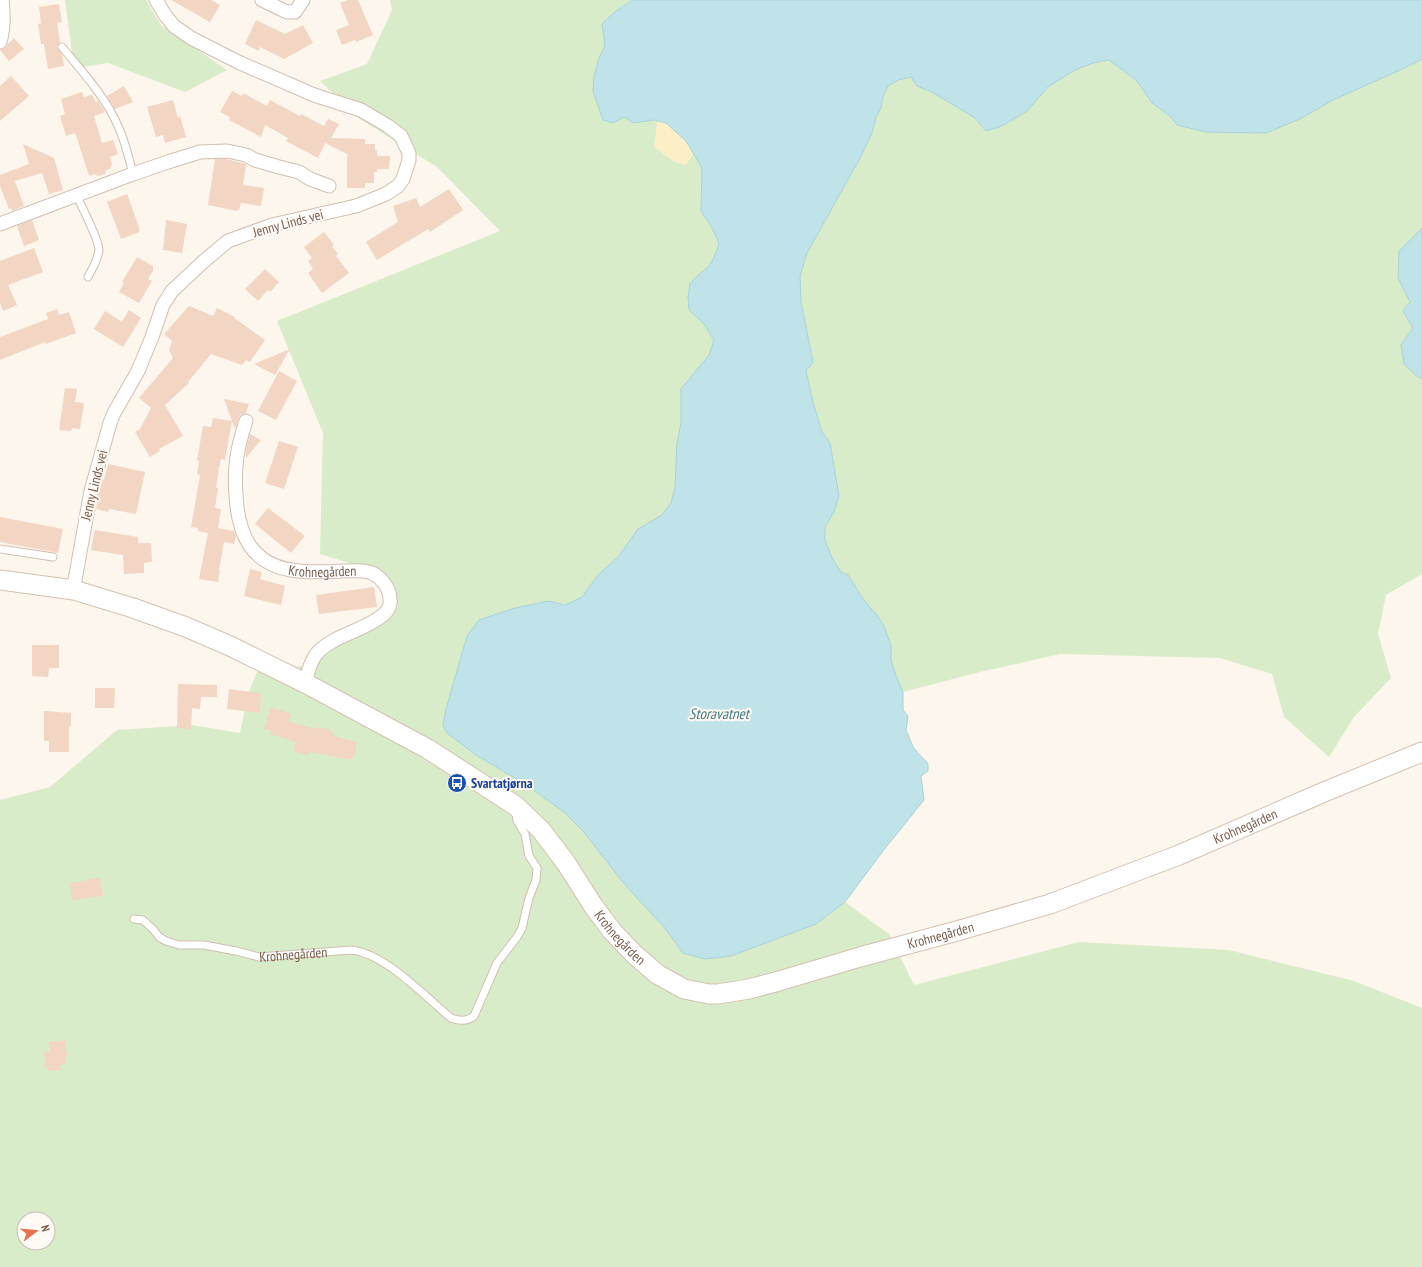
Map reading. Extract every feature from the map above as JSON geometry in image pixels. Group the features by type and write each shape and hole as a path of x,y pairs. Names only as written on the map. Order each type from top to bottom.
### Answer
{"main road":[{"name":"Krohnegården","path":"0,580 74,590 133,608 186,627 230,646 305,683 428,749 516,806 541,830 566,863 612,932 634,954 657,974 684,989 709,994 749,989 786,980 860,957 958,931 1050,904 1180,854 1324,792 1422,752"}],"street":[{"path":"0,42 4,18 2,0"},
{"name":"Jenny Linds vei","path":"74,590 91,491 110,423 114,413 138,371 163,305 172,291 228,241 272,225 356,206 386,194 398,186 403,179 409,160 409,154 401,136 388,126 361,110 314,95 238,62 191,38 174,26 156,0"},
{"path":"262,0 287,12 295,12 303,0"},
{"path":"0,224 76,194 200,152 227,151 246,155 279,167 299,172 310,179 329,186"},
{"name":"Krohnegården","path":"246,421 240,439 235,476 237,511 246,541 252,550 270,564 292,571 322,572 360,570 371,572 383,580 389,594 389,607 384,614 370,623 340,637 325,646 316,654 305,683"}],"lane":[{"path":"62,47 112,114 127,149 133,174"},
{"path":"76,194 88,219 99,250 96,261 88,277"},
{"path":"0,549 53,558"},
{"name":"Krohnegården","path":"134,919 143,920 159,937 166,941 179,944 204,945 259,957 351,950 358,951 404,976 451,1018 459,1021 465,1021 474,1016 497,964 522,928 529,898 536,880 537,868 529,856 524,834 517,821 516,806"}],"green space":[{"path":"65,0 146,0 161,25 227,70 185,92 108,63 74,68"},
{"path":"390,0 632,0 602,24 605,46 599,58 613,123 624,117 633,123 654,120 666,123 686,141 702,168 701,211 711,226 719,243 710,265 690,283 689,310 704,324 714,340 709,355 681,389 681,423 677,443 675,487 671,503 663,515 638,529 618,557 598,575 582,597 565,605 549,601 467,636 446,709 443,725 476,755 528,786 564,812 583,831 626,886 664,927 683,952 705,959 731,956 816,924 845,902 889,934 914,985 1079,942 1229,950 1354,981 1422,1008 1422,1267 0,1267 0,800 50,787 117,730 192,725 240,733 248,694 257,672 310,665 398,606 371,570 320,554 323,433 277,321 500,231 437,167 360,119 320,81 367,64 392,10"},
{"path":"1422,59 1422,228 1399,251 1398,278 1410,302 1403,311 1413,328 1401,345 1419,378 1422,378 1422,574 1386,595 1378,634 1391,678 1354,717 1329,757 1284,717 1272,674 1220,658 1060,654 980,672 903,692 891,660 891,645 883,624 863,599 848,575 841,572 832,558 825,540 825,527 834,512 839,496 830,443 822,432 806,371 809,342 801,302 800,276 807,253 860,158 872,133 876,117 881,108 883,96 888,86 898,80 911,77 917,86 932,92 975,118 986,131 1027,111 1048,87 1075,70 1093,63 1109,60 1137,81 1152,102 1170,116 1177,125 1266,133 1302,118 1333,100"}],"sand":[{"path":"658,116 688,129 694,153 686,165 675,162 654,147"}],"water":[{"name":"Storavatnet","path":"632,0 1422,0 1422,59 1333,100 1302,118 1266,133 1206,132 1177,125 1170,116 1152,103 1137,81 1109,60 1093,63 1075,70 1048,87 1027,111 1002,126 986,131 975,118 932,92 917,86 911,77 898,80 888,86 883,96 881,108 876,117 872,133 860,158 807,253 800,276 801,302 813,362 806,371 822,432 830,443 839,496 834,512 825,527 825,540 832,558 841,572 848,575 863,599 883,624 891,645 891,660 903,692 903,710 908,716 906,730 913,747 928,764 928,771 921,776 924,800 845,902 816,924 731,956 705,959 683,953 664,927 626,886 583,831 564,812 528,786 476,755 447,733 443,725 446,709 467,636 479,620 515,608 549,601 565,605 582,597 598,575 618,557 638,529 662,515 671,503 675,487 677,443 681,423 681,389 709,355 714,340 704,324 689,310 688,297 690,283 710,265 719,243 711,226 701,211 702,168 686,141 666,123 654,120 633,123 624,117 613,123 603,120 593,91 594,76 599,58 605,46 602,24 616,11"},
{"path":"1422,228 1422,378 1419,378 1404,364 1401,345 1413,328 1403,311 1410,302 1398,278 1399,251"}],"building":[{"path":"171,0 211,0 220,5 210,22"},
{"path":"348,0 358,0 373,35 356,42 355,40 342,45 336,30 349,25 340,3"},
{"path":"59,4 62,22 57,23 60,42 57,47 62,54 64,66 48,69 44,44 41,44 38,24 41,23 39,7"},
{"path":"256,20 285,34 303,25 313,43 284,59 260,47 259,51 245,44"},
{"path":"14,38 24,49 9,61 0,50 5,48"},
{"path":"11,76 29,96 0,121 0,86"},
{"path":"124,86 133,102 115,109 107,96"},
{"path":"232,91 242,96 243,93 267,106 270,100 300,116 301,114 324,126 328,119 339,124 331,138 365,139 365,144 375,144 377,156 390,156 389,169 377,169 377,172 374,172 374,183 365,183 365,188 347,188 347,154 325,143 318,158 286,141 288,138 265,125 261,137 229,120 230,117 220,112"},
{"path":"82,92 84,97 92,95 105,112 94,116 102,143 113,140 118,154 110,157 112,164 110,169 106,170 105,174 98,176 95,174 89,176 76,135 74,133 66,136 60,116 65,114 61,99"},
{"path":"173,100 178,118 180,116 186,137 165,143 163,135 156,137 147,107"},
{"path":"23,144 54,158 63,190 49,194 42,173 15,181 24,206 12,211 11,208 9,209 0,186 0,175 29,164"},
{"path":"215,159 226,159 246,164 243,185 264,188 261,206 241,203 239,210 237,211 208,205"},
{"path":"449,189 463,210 430,232 428,229 377,260 366,242 398,222 393,206 416,198 420,207"},
{"path":"127,194 139,227 139,232 121,239 107,202"},
{"path":"32,220 39,240 24,246 17,226"},
{"path":"166,220 187,224 182,253 163,250"},
{"path":"324,232 334,245 332,246 338,254 336,256 349,273 322,293 308,273 313,269 308,261 312,258 304,247"},
{"path":"34,248 43,272 8,285 17,305 3,311 0,303 0,261"},
{"path":"137,257 153,266 153,271 148,279 152,281 139,303 119,292 124,283 122,282"},
{"path":"265,269 279,282 270,292 268,290 258,301 245,289"},
{"path":"189,306 213,316 217,308 235,317 234,318 265,340 250,362 246,360 242,365 211,354 188,382 189,383 165,405 183,436 159,449 160,451 150,457 135,432 140,429 151,408 139,398 173,358 169,350 172,341 164,334"},
{"path":"57,309 59,315 69,312 76,333 46,344 45,342 0,360 0,337 48,319 46,313"},
{"path":"129,310 141,318 123,347 94,329 105,311 122,322"},
{"path":"290,349 275,375 254,364"},
{"path":"279,371 297,381 276,420 258,411"},
{"path":"65,388 77,389 75,402 84,403 80,429 72,428 71,431 59,430"},
{"path":"224,399 249,404 246,413 240,415 235,429 232,421"},
{"path":"213,418 232,421 225,460 221,459 219,468 216,467 219,469 215,508 221,509 218,528 234,531 236,536 234,544 224,542 218,582 199,579 208,533 198,531 198,528 191,527 200,475 197,474 199,461 197,460 203,426 211,427"},
{"path":"250,434 261,440 246,458 246,450"},
{"path":"279,441 298,447 284,489 265,483"},
{"path":"108,464 145,472 136,514 109,509 108,512 96,509 99,493"},
{"path":"268,508 305,536 291,553 255,524"},
{"path":"0,517 63,529 58,553 0,542"},
{"path":"95,530 138,537 138,543 151,543 152,562 144,563 144,573 124,574 123,555 91,550"},
{"path":"250,569 262,572 260,579 285,586 281,605 244,596"},
{"path":"374,587 377,607 319,614 316,595"},
{"path":"32,645 59,645 59,668 49,668 48,677 32,676"},
{"path":"178,684 217,685 217,697 201,697 200,709 192,708 191,729 177,728"},
{"path":"95,688 115,688 114,708 95,708"},
{"path":"229,689 261,693 260,713 227,709"},
{"path":"271,707 291,714 289,722 318,729 318,727 331,730 330,732 334,733 334,736 357,742 353,759 310,752 309,755 294,751 296,742 270,734 271,731 264,729"},
{"path":"44,711 71,713 71,726 69,726 69,752 49,752 49,741 44,741"},
{"path":"99,878 103,896 72,900 70,883"},
{"path":"65,1040 67,1056 65,1056 66,1064 60,1065 61,1070 48,1071 44,1052 50,1052 49,1042"}],"place":[{"name":"Svartatjørna","path":"457,783"}]}
